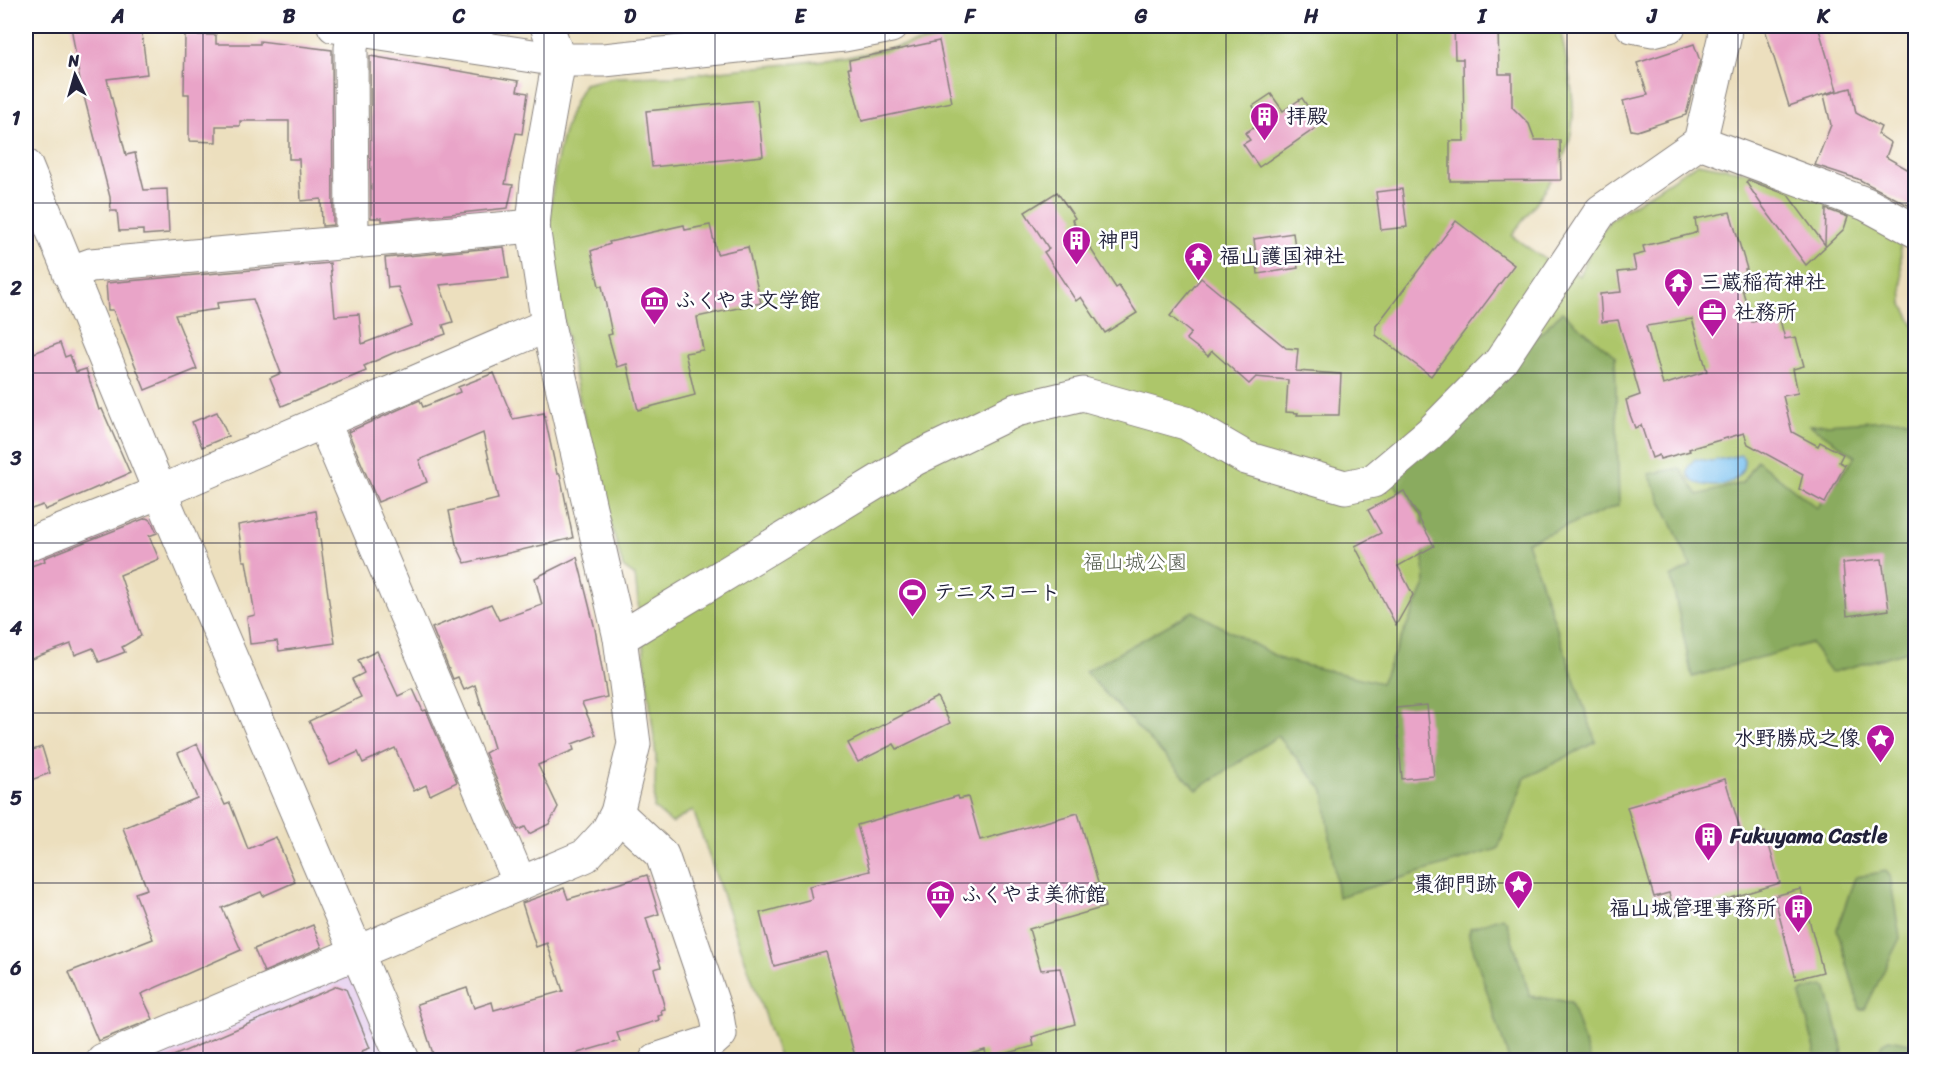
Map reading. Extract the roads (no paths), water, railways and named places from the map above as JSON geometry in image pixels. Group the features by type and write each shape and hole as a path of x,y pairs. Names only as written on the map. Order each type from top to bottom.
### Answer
{"street":[{"path":"103,1060 585,856 607,832 617,813 634,744 620,638 548,326 533,226 537,183 559,60 547,26"},
{"path":"352,242 351,48 345,27 559,60 604,60 844,35 891,26"},
{"path":"1632,26 1653,30 1669,26"},
{"path":"620,638 915,459 1016,410 1083,394 1186,423 1246,458 1345,487 1373,481 1429,434 1501,361 1601,211 1700,142 1725,26"},
{"path":"1700,142 1866,204 1916,231"},
{"path":"26,166 35,215 69,273 403,1060"},
{"path":"69,273 91,265 533,226"},
{"path":"26,545 160,492 548,326"},
{"path":"323,421 520,883"},
{"path":"617,813 662,855 717,1016 720,1034 711,1042 656,1060"}],"water":[{"path":"1741,455 1744,459 1741,472 1733,481 1709,486 1697,483 1690,477 1688,469 1695,459 1712,461"}],"place":[{"name":"拝殿","path":"1265,142"},
{"name":"神門","path":"1077,266"},
{"name":"福山護国神社","path":"1198,282"},
{"name":"三蔵稲荷神社","path":"1679,308"},
{"name":"ふくやま文学館","path":"654,326"},
{"name":"社務所","path":"1713,338"},
{"name":"テニスコート","path":"913,618"},
{"name":"水野勝成之像","path":"1881,764"},
{"name":"Fukuyama Castle","path":"1709,862"},
{"name":"棗御門跡","path":"1518,910"},
{"name":"ふくやま美術館","path":"940,920"},
{"name":"福山城管理事務所","path":"1798,934"}],"park label":[{"name":"福山城公園","path":"1135,562"}]}
